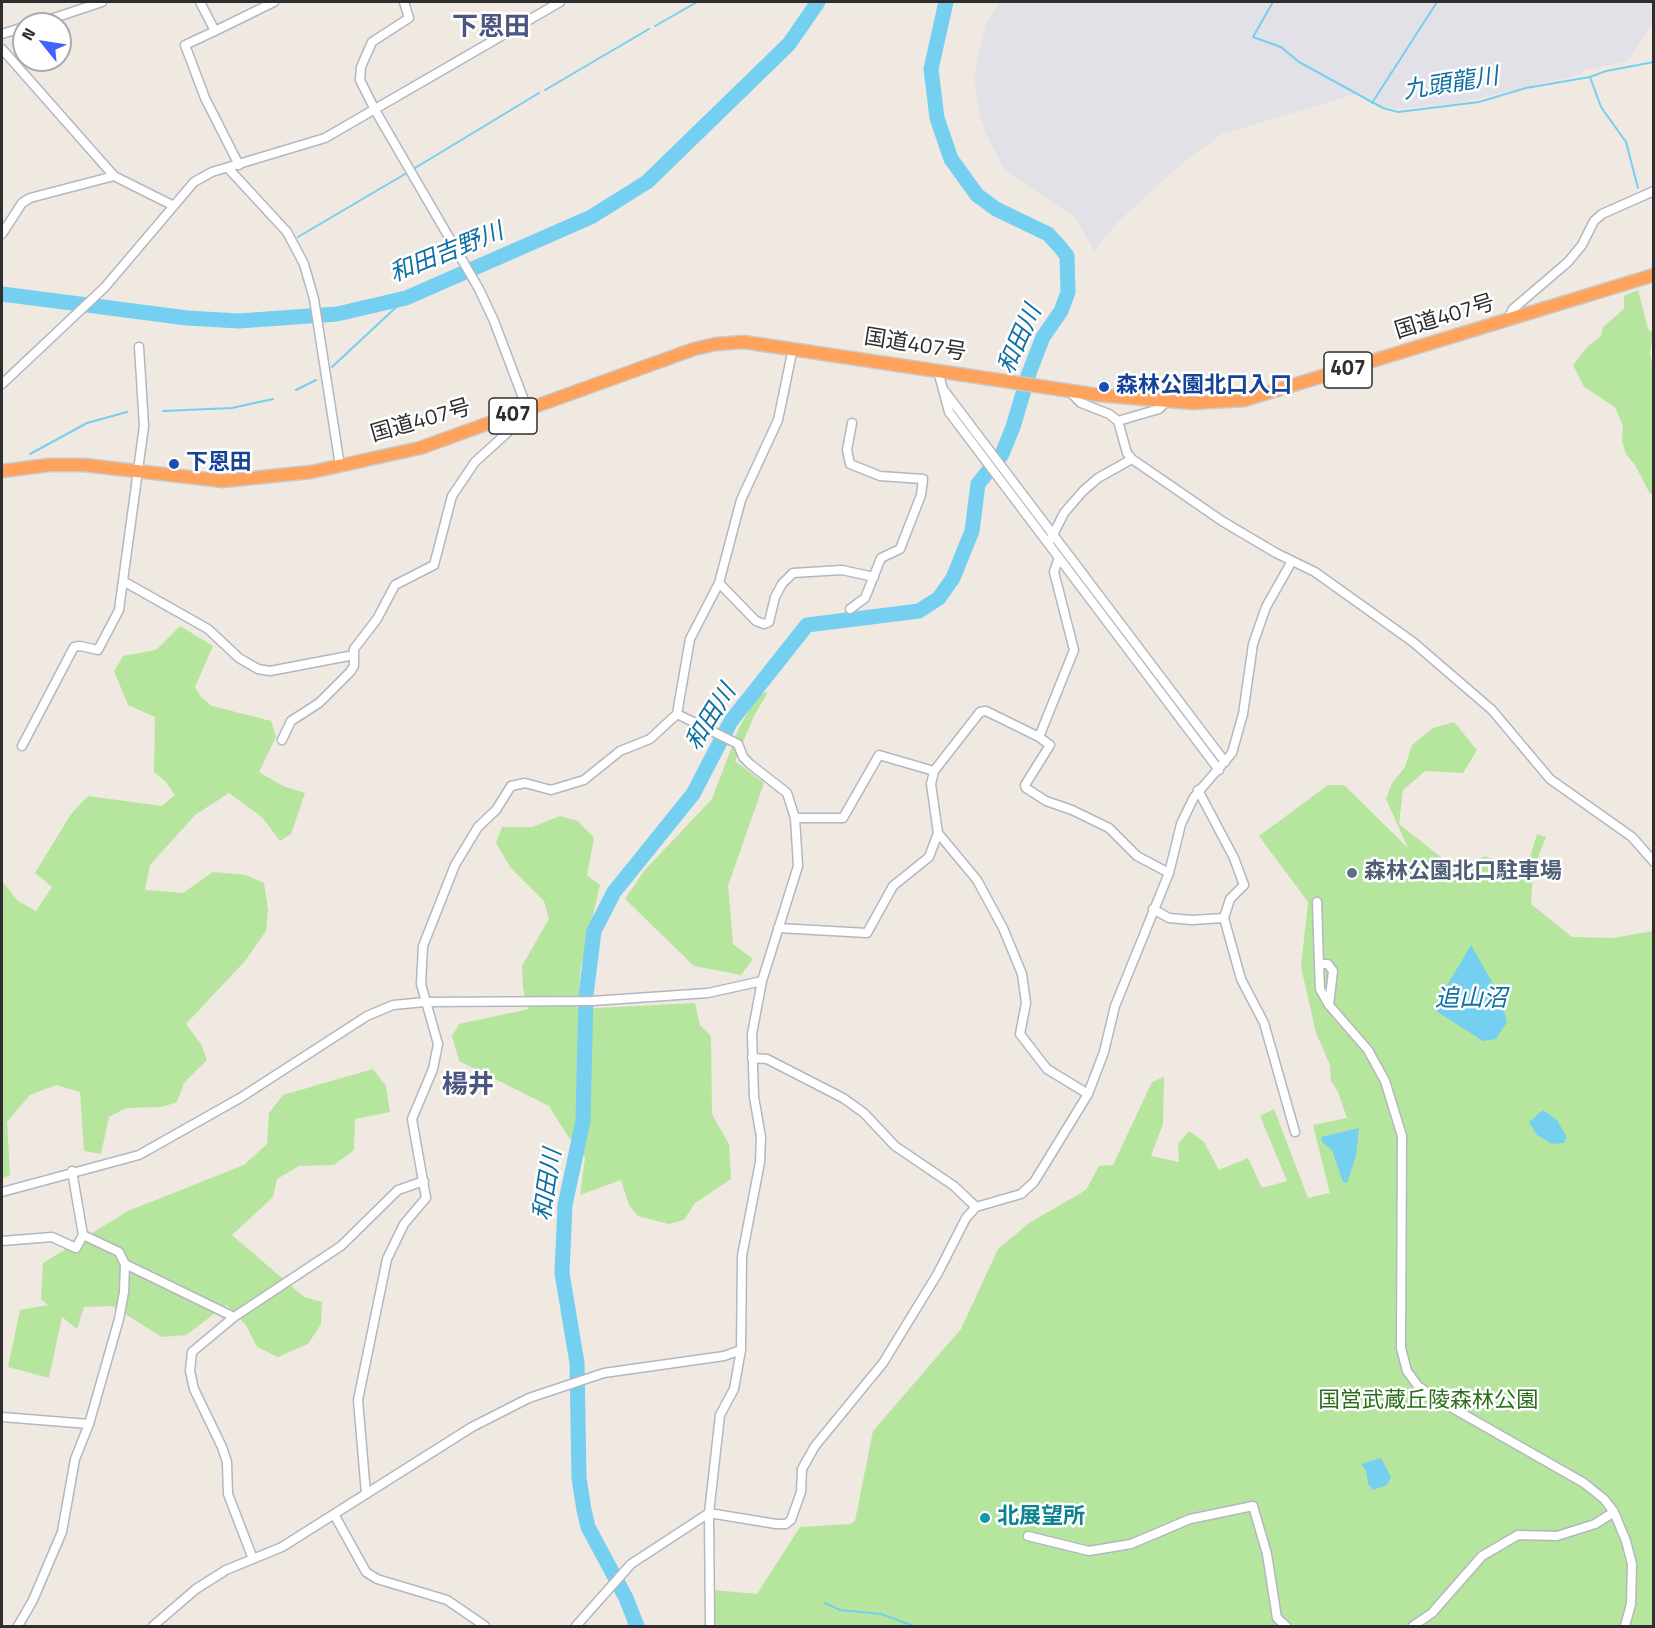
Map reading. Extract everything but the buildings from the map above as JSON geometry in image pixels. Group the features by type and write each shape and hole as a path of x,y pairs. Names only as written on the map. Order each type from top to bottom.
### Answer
{"highway":[{"name":"国道407号","path":"2,471 68,464 223,481 267,478 340,466 420,448 705,346 744,342 1069,391 1193,403 1244,400 1653,275"}],"street":[{"path":"72,12 102,2"},
{"path":"200,2 215,31"},
{"path":"239,165 205,98 185,45 274,2"},
{"path":"404,2 409,18 372,42 361,66 360,80 375,110 478,287 494,321 528,411"},
{"path":"2,384 75,318 105,286 172,205 200,178 325,138 560,2"},
{"path":"2,49 114,176 172,205"},
{"path":"228,168 280,223 295,243 304,264 314,299 340,466"},
{"path":"2,234 22,203 30,198 114,176"},
{"path":"1507,321 1513,309 1568,261 1582,245 1594,221 1602,214 1653,191"},
{"path":"21,746 74,647 98,650 119,610 144,417 139,346"},
{"path":"366,1494 358,1400 387,1259 405,1224 426,1198 412,1119 433,1069 438,1044 421,984 423,946 450,877 478,827 496,810 511,786 525,783 551,790 584,780 620,751 650,739 677,714 690,639 719,583 741,500 778,420 793,348"},
{"path":"938,371 949,411 1225,762"},
{"path":"1069,391 1081,403 1109,414 1118,421 1127,453 1132,459 1221,521 1315,572 1437,662 1492,710 1550,778 1632,837 1653,862"},
{"path":"1118,421 1159,409 1167,401"},
{"path":"282,740 291,722 319,703 350,672 354,666 354,655 358,642 377,619 395,585 434,565 452,496 475,462 508,432 511,416"},
{"path":"850,609 866,598 881,558 900,549 921,495 923,479 880,476 850,464 847,450 852,423"},
{"path":"1132,459 1098,478 1083,491 1064,513 1050,540 1058,560 1219,770"},
{"path":"1039,737 1074,650 1054,572 1058,560"},
{"path":"576,1626 631,1564 709,1513 776,1524 786,1524 791,1520 801,1492 802,1469 815,1446 883,1363 938,1273 960,1228 976,1207 1021,1194 1034,1182 1088,1094 1104,1052 1115,1006 1169,873 1181,824 1198,790 1219,770 1232,753 1240,732 1253,644 1266,607 1292,561"},
{"path":"719,583 756,621 764,624 769,622 775,597 782,584 793,573 842,570 874,577"},
{"path":"123,582 208,629 239,658 258,669 270,671 354,655"},
{"path":"778,928 867,933 893,886 929,857 938,833 931,784 934,771 980,712 986,711 1039,737 1050,745 1025,785 1026,788 1046,801 1072,810 1109,828 1137,856 1169,873"},
{"path":"677,714 738,744 743,757 787,793 795,818 798,866 762,981 754,1023 752,1058 754,1097 761,1137 760,1162 742,1256 741,1350 734,1389 720,1415 709,1513 710,1626"},
{"path":"795,818 843,818 879,755 934,771"},
{"path":"1198,790 1234,858 1244,885 1230,899 1224,918 1241,979 1264,1023 1295,1132"},
{"path":"938,833 977,880 1003,928 1022,974 1026,1003 1020,1034 1047,1069 1088,1094"},
{"path":"1317,902 1320,989 1329,1005 1366,1046 1385,1081 1402,1136 1401,1337 1407,1371 1418,1386 1435,1398 1584,1483 1604,1499 1614,1512 1626,1541 1632,1564 1631,1604 1625,1626"},
{"path":"1153,909 1169,918 1224,918"},
{"path":"1319,964 1328,964 1333,971 1329,1005"},
{"path":"2,1192 72,1171 139,1155 240,1098 367,1016 393,1005 425,1002 592,1001 708,993 762,981"},
{"path":"752,1058 767,1059 843,1098 864,1113 895,1146 954,1186 976,1207"},
{"path":"2,1241 52,1237 76,1248 83,1235 72,1171"},
{"path":"253,1559 228,1494 227,1462 222,1447 194,1389 190,1371 192,1353 234,1317 341,1246 398,1190 424,1181"},
{"path":"18,1626 33,1600 59,1540 75,1459 89,1424 119,1319 125,1264 119,1252 83,1235"},
{"path":"125,1264 234,1317"},
{"path":"153,1626 196,1589 226,1570 282,1547 335,1516 472,1427 529,1398 604,1373 724,1356 741,1350"},
{"path":"2,1417 89,1424"},
{"path":"1028,1536 1089,1551 1131,1544 1190,1519 1253,1506 1268,1554 1277,1618 1286,1626"},
{"path":"1413,1626 1432,1613 1482,1556 1518,1535 1557,1536 1595,1524 1614,1512"},
{"path":"335,1516 366,1572 376,1579 447,1600 485,1626"}],"shaded area":[{"path":"1000,2 1653,2 1654,20 1628,61 1586,70 1581,74 1460,103 1397,109 1382,106 1360,93 1222,134 1181,164 1118,222 1094,251 1076,218 1005,170 987,136 980,117 974,77 985,26"}],"green space":[{"path":"1638,290 1648,329 1653,333 1650,353 1654,374 1653,495 1626,454 1622,441 1623,426 1615,407 1584,387 1573,365 1588,346 1601,336 1603,327 1624,309 1624,296"},
{"path":"180,626 213,646 195,687 201,697 212,706 271,721 276,737 259,772 283,786 305,793 291,834 280,841 262,817 229,793 195,815 150,865 145,890 183,893 213,872 246,875 264,883 268,910 266,931 245,961 186,1024 201,1044 207,1060 184,1083 177,1102 162,1107 126,1108 109,1117 101,1154 84,1151 80,1092 56,1085 30,1095 7,1122 10,1175 2,1179 2,881 18,901 36,911 52,887 35,873 71,814 88,796 162,806 175,795 165,781 154,772 155,717 128,705 114,671 123,656 156,650"},
{"path":"768,692 754,716 735,761 764,783 728,886 733,944 753,959 741,975 694,966 625,899 644,871 712,799 739,728 758,694"},
{"name":"国営武蔵丘陵森林公園","path":"1454,722 1477,750 1463,773 1425,771 1403,790 1399,824 1455,868 1486,856 1509,868 1530,857 1537,834 1546,837 1533,870 1531,904 1572,937 1613,938 1653,931 1653,1626 714,1626 713,1590 757,1594 800,1527 850,1524 855,1521 873,1431 961,1329 998,1249 1029,1223 1086,1190 1099,1166 1113,1165 1152,1082 1164,1077 1163,1124 1151,1156 1179,1162 1178,1144 1189,1131 1204,1142 1219,1170 1248,1158 1262,1188 1287,1181 1260,1116 1274,1109 1308,1198 1330,1193 1313,1125 1347,1118 1338,1092 1331,1081 1330,1065 1316,1033 1301,967 1308,902 1259,836 1328,785 1344,785 1408,848 1386,799 1392,783 1405,767 1412,745 1433,728"},
{"path":"560,816 578,821 594,838 587,875 600,885 581,967 577,1009 695,1003 700,1025 711,1036 712,1114 729,1144 731,1179 695,1203 684,1220 669,1224 638,1216 629,1205 621,1180 580,1195 585,1158 549,1106 459,1061 452,1036 459,1024 529,1009 523,989 522,966 549,919 544,901 510,867 496,843 502,827 532,827"},
{"path":"373,1069 386,1086 390,1112 355,1119 354,1150 334,1165 299,1166 277,1179 273,1197 232,1235 304,1297 322,1302 321,1324 308,1344 278,1357 257,1347 246,1325 226,1305 186,1335 162,1337 112,1306 84,1307 77,1329 62,1317 49,1378 8,1367 20,1310 48,1305 41,1299 43,1263 128,1211 244,1165 267,1144 269,1113 283,1095"}],"water":[{"name":"追山沼","path":"1471,945 1500,996 1507,1022 1496,1039 1483,1041 1433,1009"},
{"path":"1543,1110 1557,1120 1567,1138 1564,1143 1552,1144 1537,1135 1529,1122"},
{"path":"1359,1128 1356,1156 1347,1183 1343,1182 1332,1150 1322,1142 1321,1137"},
{"path":"1381,1458 1391,1477 1387,1485 1373,1490 1368,1484 1366,1471 1361,1464"}],"waterway":[{"path":"655,26 697,2"},
{"name":"和田吉野川","path":"2,294 187,318 239,321 337,314 406,298 591,217 647,182 789,44 818,2"},
{"name":"和田川","path":"637,1626 626,1598 588,1527 584,1510 579,1478 577,1363 562,1273 565,1205 583,1121 586,995 594,931 614,892 693,794 731,721 807,625 919,611 939,598 953,578 972,531 978,484 1002,454 1043,337 1061,311 1068,292 1067,256 1060,247 1048,234 996,209 977,195 951,159 937,118 931,69 946,2"},
{"name":"九頭龍川","path":"1273,2 1253,37 1281,47 1299,62 1383,108 1398,112 1479,102 1526,88 1590,77 1601,107 1626,142 1638,188"},
{"path":"1372,103 1437,2"},
{"path":"545,90 649,29"},
{"path":"1590,77 1606,71 1654,62"},
{"path":"415,168 539,93"},
{"path":"298,237 405,174"},
{"path":"332,367 406,298"},
{"path":"296,390 316,380"},
{"path":"163,411 232,408 273,399"},
{"path":"30,454 87,423 127,412"},
{"path":"825,1603 840,1610 881,1614 911,1625"}],"place":[{"name":"森林公園北口入口","path":"1104,387"},
{"name":"下恩田","path":"174,464"},
{"name":"森林公園北口駐車場","path":"1352,873"},
{"name":"北展望所","path":"985,1518"}],"district":[{"name":"下恩田","path":"491,29"},
{"name":"楊井","path":"468,1087"}]}
